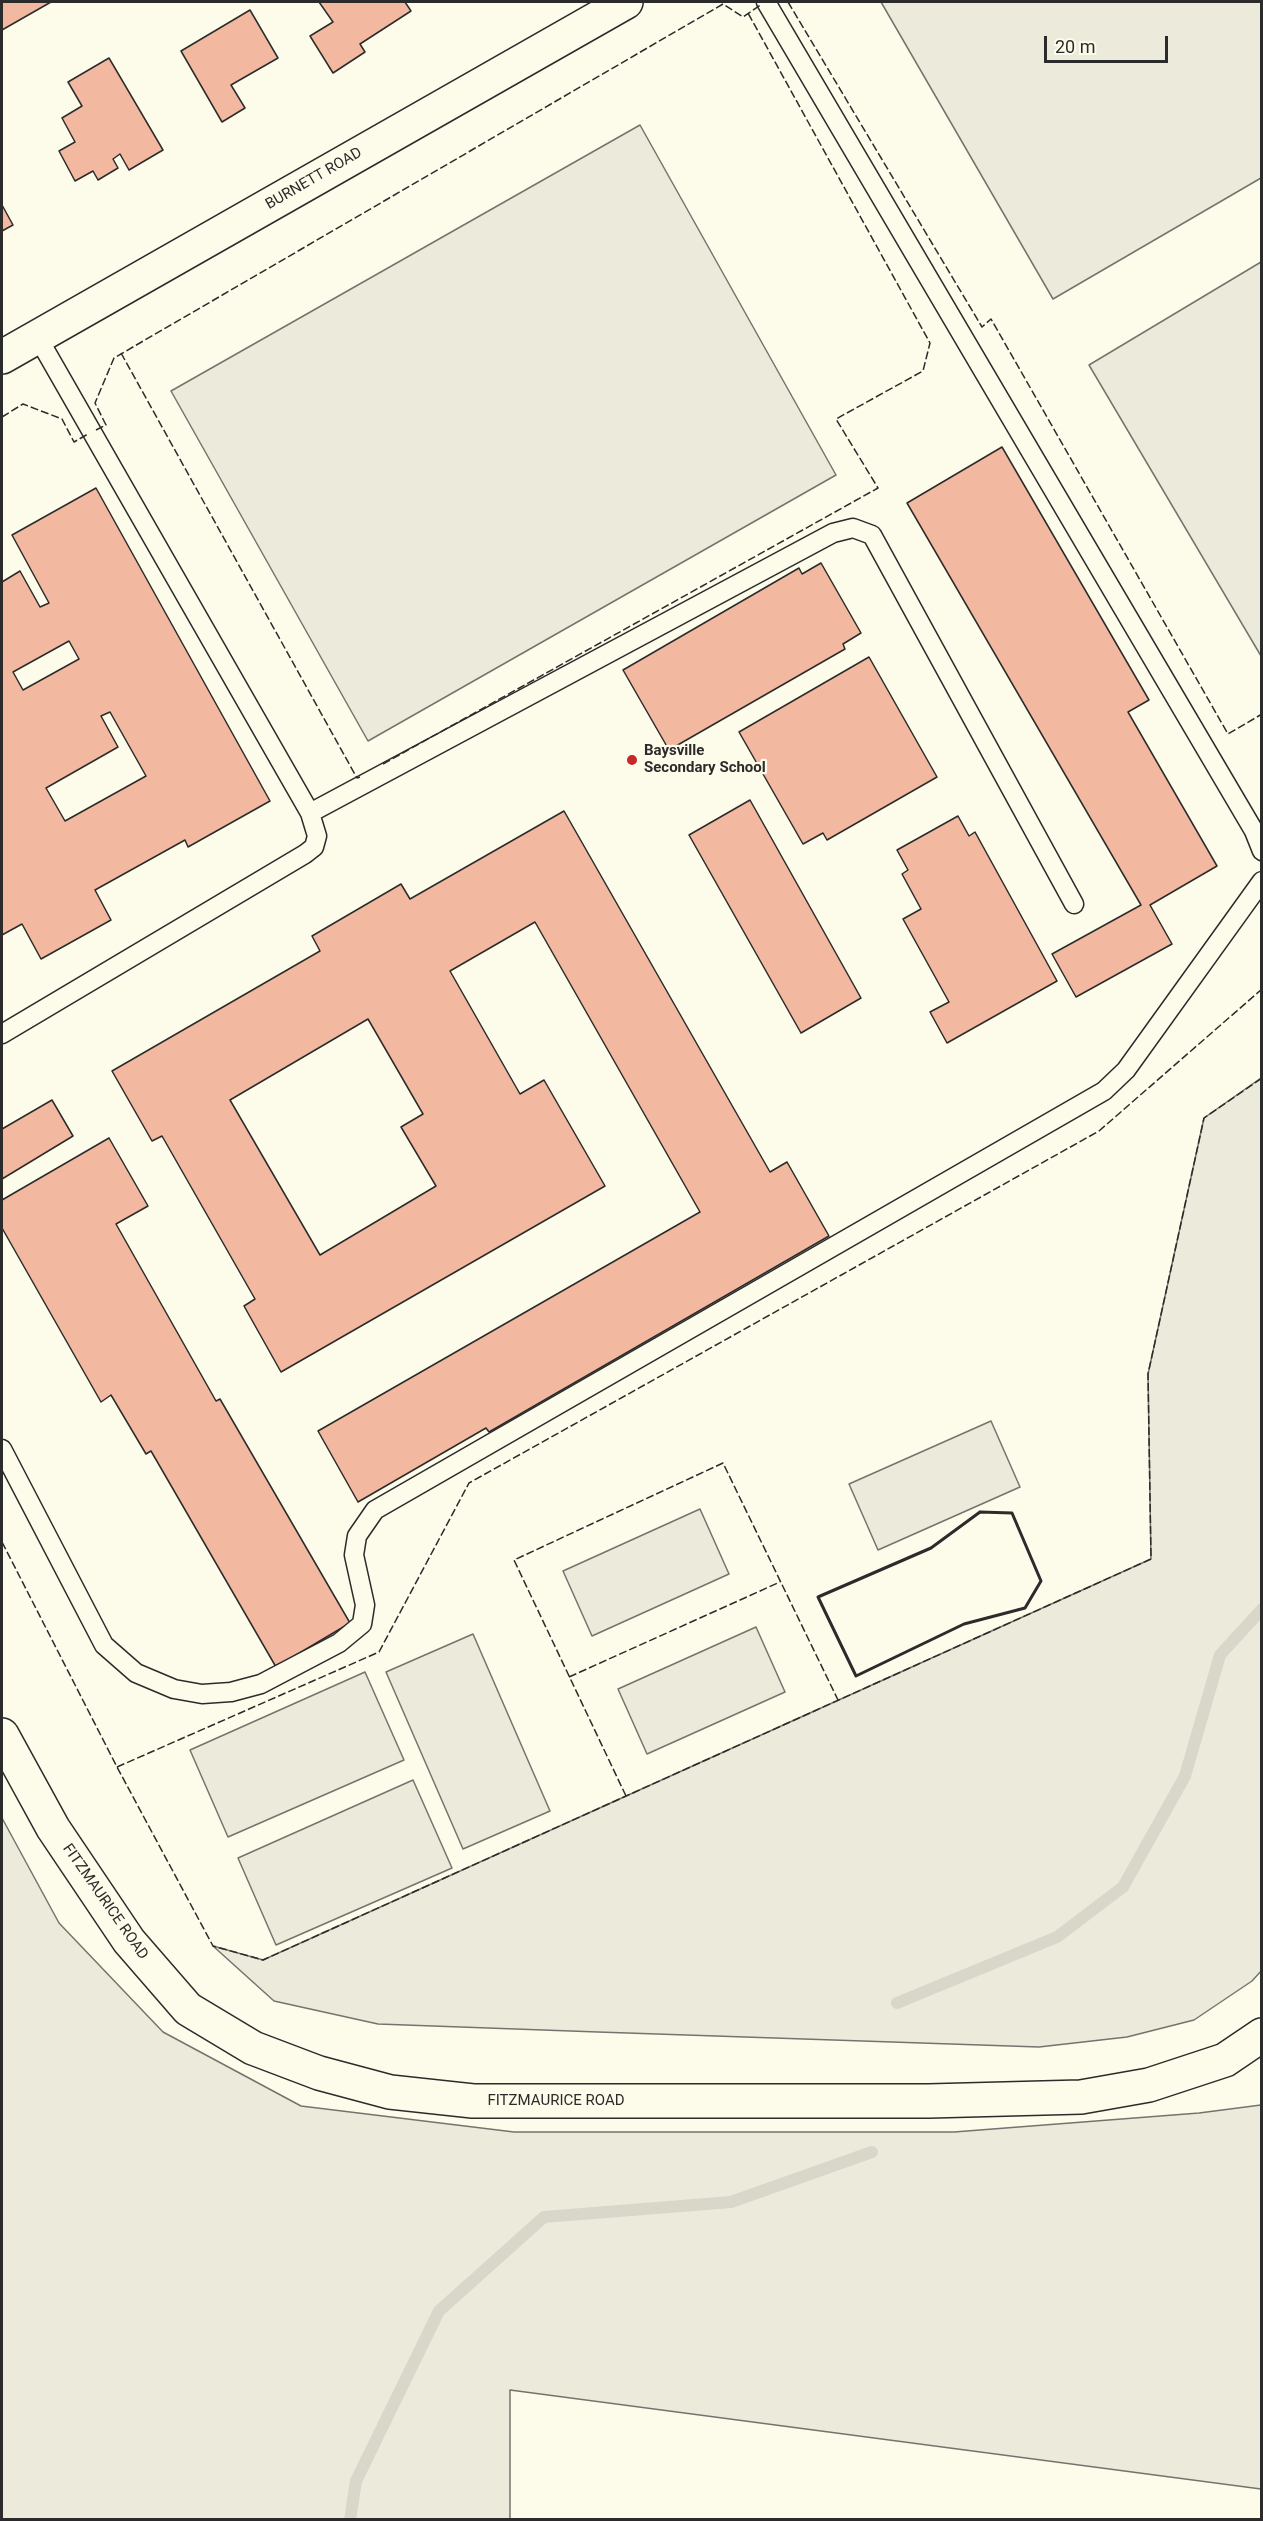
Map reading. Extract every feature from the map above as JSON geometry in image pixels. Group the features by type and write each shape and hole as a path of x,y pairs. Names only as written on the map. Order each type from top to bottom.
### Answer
{"street":[{"name":"BURNETT ROAD","path":"2,357 626,2"},
{"name":"FITZMAURICE ROAD","path":"2,1735 53,1828 129,1941 188,2008 254,2048 319,2073 390,2092 473,2101 929,2101 1081,2097 1149,2085 1225,2060 1262,2035"}],"lane":[{"path":"766,2 1254,831 1262,851"},
{"path":"2,1034 305,854 314,847 317,836 310,813 37,336"},
{"path":"310,813 833,533 853,528 872,535 1074,904"},
{"path":"2,1449 104,1644 136,1672 174,1689 202,1694 231,1692 261,1684 339,1643 362,1624 365,1605 354,1555 357,1536 375,1510 1104,1091 1126,1070 1262,881"}],"shaded area":[{"path":"881,2 1261,2 1261,178 1053,299"},
{"path":"640,125 836,475 368,741 171,391"},
{"path":"1261,262 1261,656 1089,365"},
{"path":"1261,1078 1262,1970 1252,1981 1194,2020 1127,2037 1039,2047 378,2024 274,2001 213,1946 263,1960 1151,1559 1148,1374 1204,1118"},
{"path":"991,1421 1020,1487 878,1550 849,1484"},
{"path":"700,1509 729,1574 592,1636 563,1571"},
{"path":"756,1627 785,1692 647,1754 618,1689"},
{"path":"473,1634 550,1811 463,1849 386,1672"},
{"path":"365,1672 404,1760 228,1837 190,1750"},
{"path":"413,1780 452,1868 276,1945 238,1858"},
{"path":"2,1818 59,1923 163,2032 301,2106 514,2132 954,2132 1199,2113 1261,2105 1261,2489 510,2390 510,2519 2,2519"}],"building":[{"path":"2,2 51,2 2,30"},
{"path":"319,2 405,2 411,11 360,44 365,52 333,73 310,36 333,22"},
{"path":"250,10 278,58 231,85 245,108 222,122 181,51"},
{"path":"109,58 163,150 129,170 120,154 113,159 118,168 98,180 93,171 75,181 59,151 75,142 62,118 82,106 68,82"},
{"path":"2,205 13,225 2,231"},
{"path":"1002,447 1149,700 1128,712 1217,866 1150,905 1172,944 1076,997 1052,954 1141,905 907,503"},
{"path":"96,488 270,801 188,847 185,840 95,890 111,920 41,959 22,924 2,935 2,582 20,571 40,607 49,603 12,535","holes":["69,641 79,659 23,690 13,672","110,712 146,776 65,821 46,788 118,747 101,716"]},
{"path":"821,563 861,633 843,644 845,649 669,750 623,670 799,568 802,574"},
{"path":"869,657 937,777 827,840 823,833 803,844 739,732"},
{"path":"750,800 861,998 801,1033 689,835"},
{"path":"564,811 770,1172 787,1162 829,1236 489,1432 486,1428 358,1502 318,1431 700,1212 535,922 450,971 520,1094 544,1080 605,1186 281,1372 244,1306 255,1299 162,1136 152,1141 112,1071 320,951 312,936 401,884 410,899","holes":["368,1019 423,1114 401,1127 436,1186 320,1255 230,1100"]},
{"path":"958,816 969,836 975,832 1057,981 947,1043 930,1012 949,1002 903,919 921,909 902,874 908,870 897,850"},
{"path":"52,1100 73,1136 2,1179 2,1129"},
{"path":"109,1138 148,1206 116,1224 216,1401 220,1399 350,1623 276,1667 151,1451 146,1454 111,1395 101,1402 2,1228 2,1200"}],"waterway":[{"path":"897,2003 1057,1937 1123,1887 1185,1776 1220,1655 1262,1609"},
{"path":"350,2520 356,2481 439,2311 544,2217 731,2202 872,2152"}],"fence":[{"path":"788,2 982,327 991,319 1228,734 1262,714"},
{"path":"96,430 106,425 95,403 114,358 723,4 743,17 762,4"},
{"path":"383,764 878,488 836,419 923,371 930,343 748,13"},
{"path":"121,353 357,778 360,777"},
{"path":"2,417 23,404 62,419 74,442 88,434"},
{"path":"117,1767 379,1652 469,1483 1099,1131 1262,989"},
{"path":"2,1542 117,1767 213,1946 263,1960 1151,1559 1148,1374 1204,1118 1262,1078"},
{"path":"626,1796 514,1560 723,1463 838,1700"},
{"path":"569,1677 780,1582"}],"wall":[{"path":"980,1512 1012,1513 1041,1581 1025,1608 964,1624 856,1676 818,1597 931,1548 980,1512"}],"place":[{"name":"Baysville Secondary School","path":"632,760"}]}
